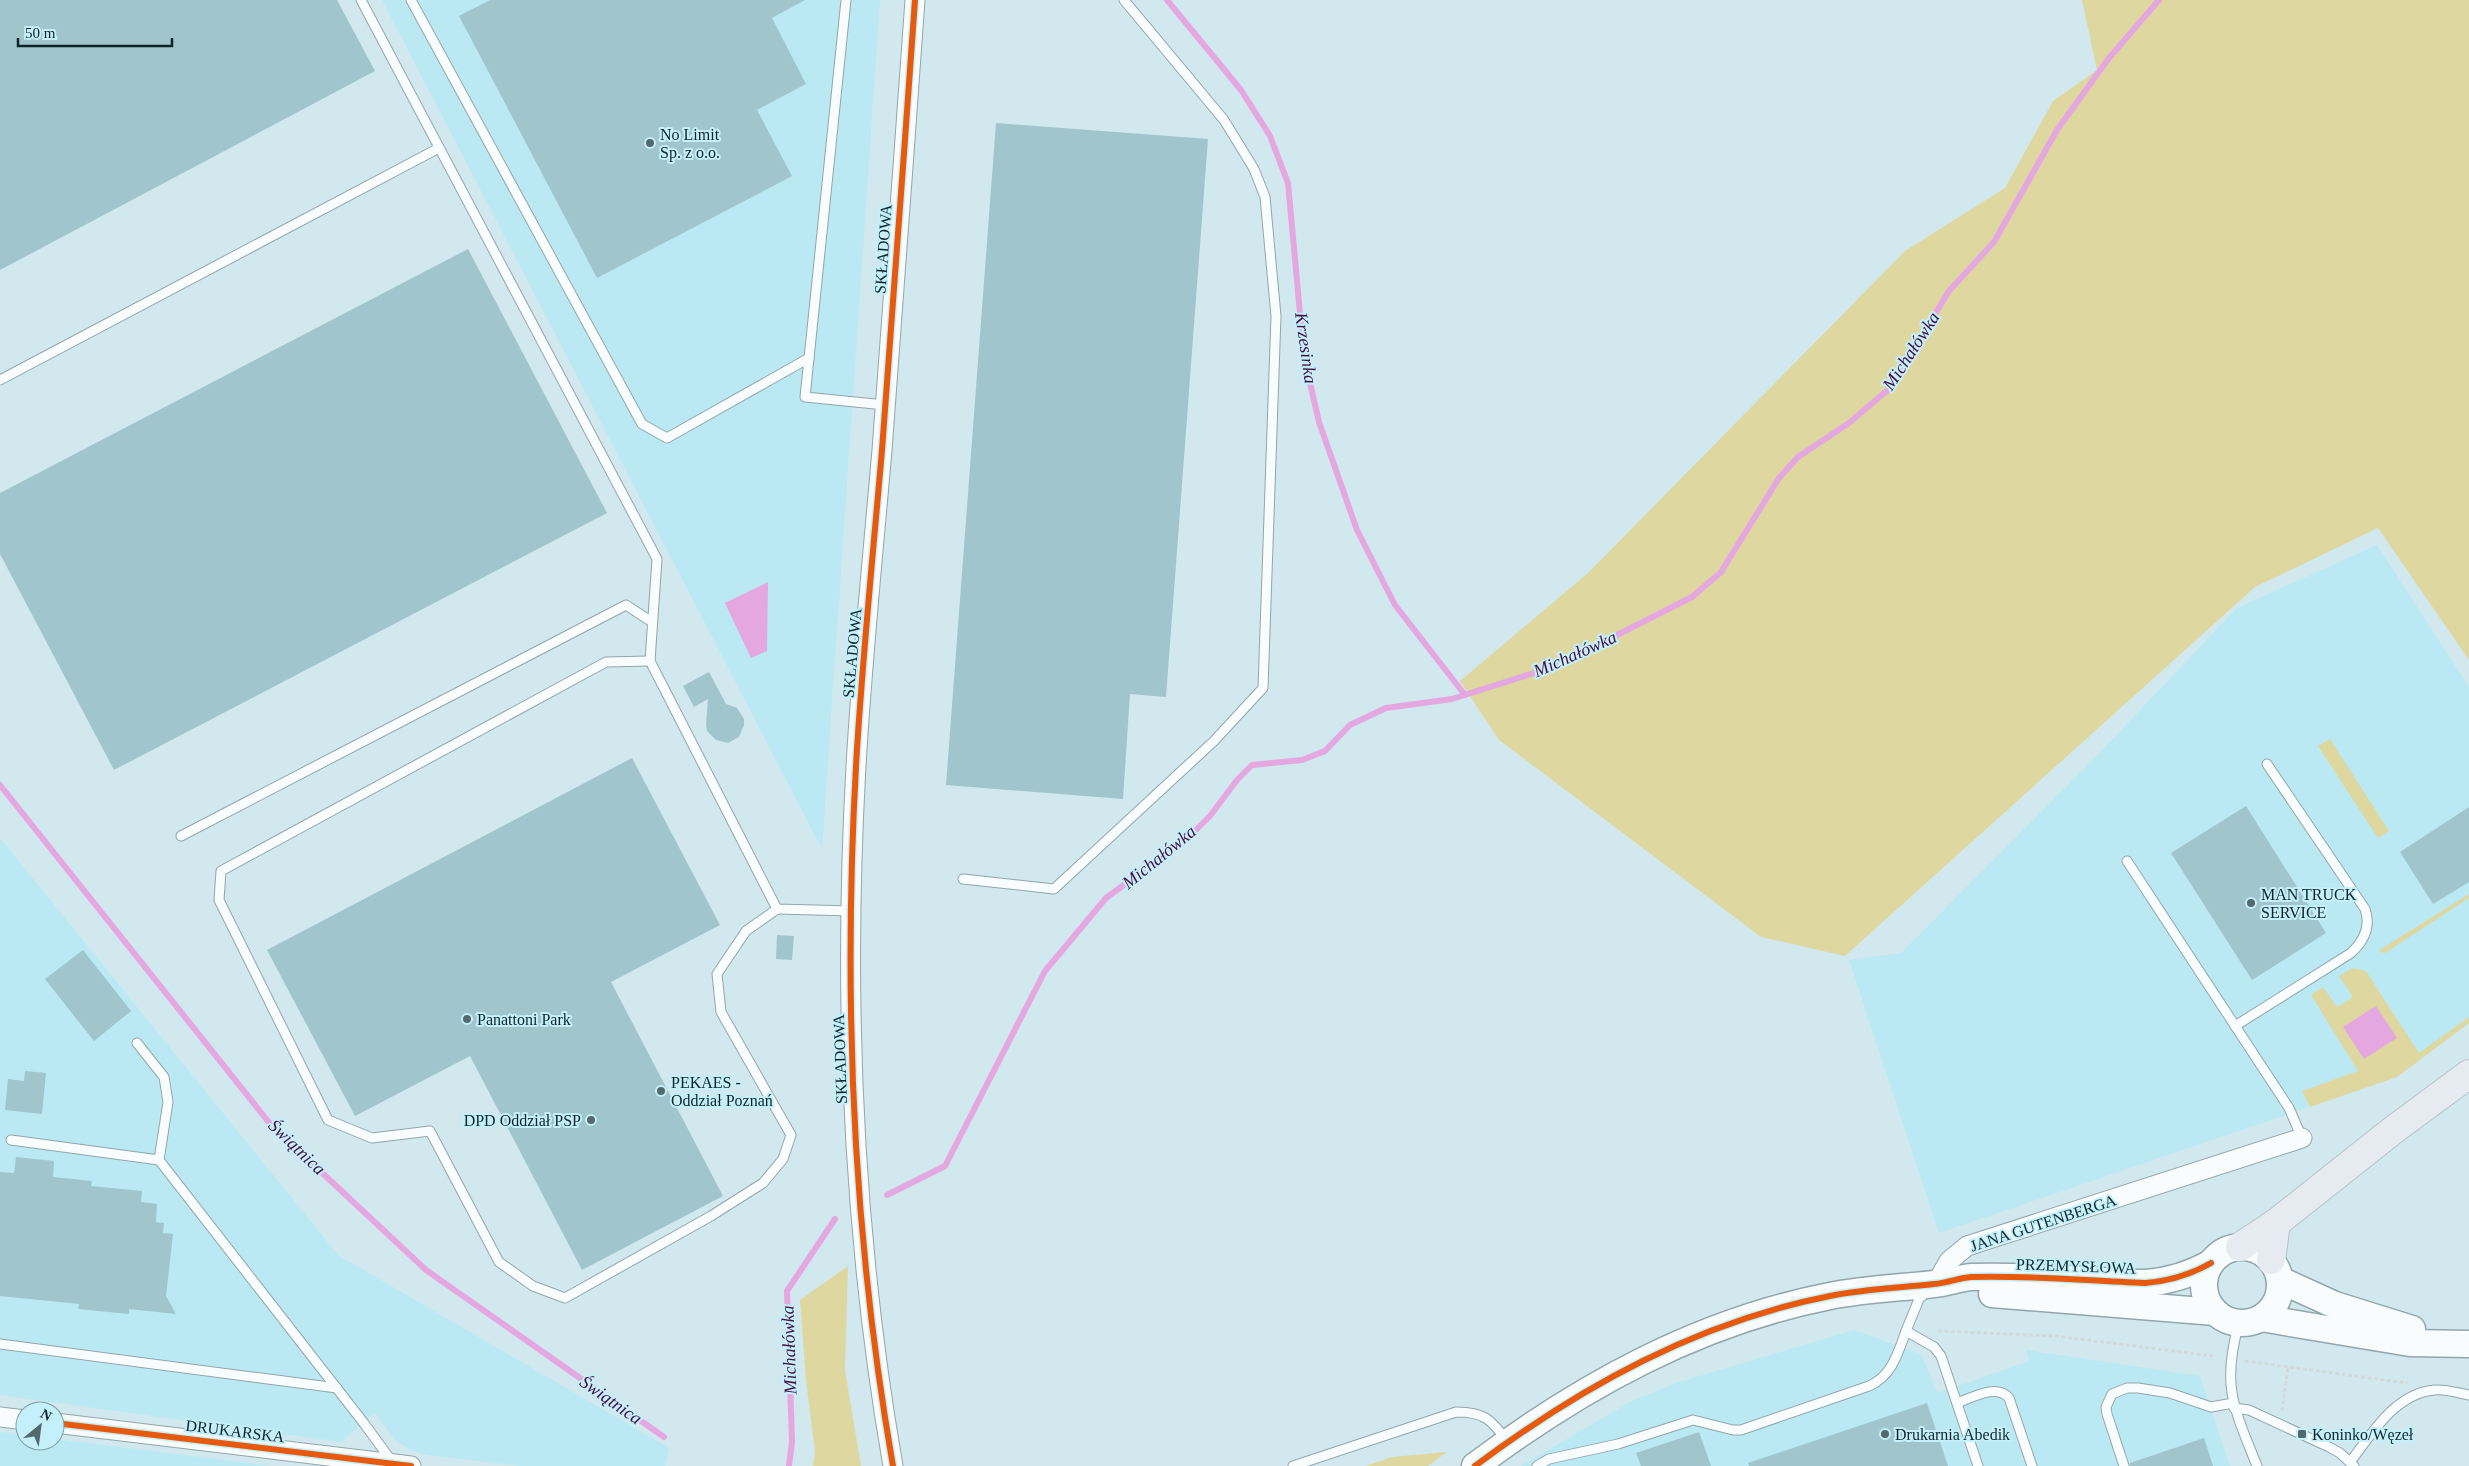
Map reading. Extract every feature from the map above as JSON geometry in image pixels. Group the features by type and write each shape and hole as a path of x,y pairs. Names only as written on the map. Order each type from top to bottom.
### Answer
{"highway":[{"path":"2240,1247 2276,1223 2385,1136 2469,1074"},
{"path":"2275,1270 2276,1223"}],"street":[{"name":"SKŁADOWA","path":"893,1466 871,1308 860,1195 852,1020 853,910 856,767 915,0"},
{"name":"JANA GUTENBERGA","path":"1936,1284 1942,1270 1949,1261 1968,1246 2302,1138"},
{"path":"2240,1247 2262,1252 2275,1270 2335,1305 2404,1327 2469,1342 2410,1342 2250,1320 2226,1319 2216,1312 2208,1301 2205,1288 2206,1275 2211,1263 2219,1255 2240,1247"},
{"name":"PRZEMYSŁOWA","path":"1936,1284 1969,1278 2008,1277 2145,1283 2182,1277 2211,1263"},
{"path":"2250,1320 2276,1302 2275,1270"},
{"name":"PRZEMYSŁOWA","path":"1936,1284 1963,1292 2216,1312"},
{"path":"1476,1466 1508,1442 1608,1378 1661,1351 1716,1328 1829,1296 1883,1288 1936,1284"},
{"path":"0,1417 15,1419"},
{"name":"DRUKARSKA","path":"65,1424 402,1465"}],"lane":[{"path":"361,0 657,560 650,661 777,908"},
{"path":"411,0 642,424 667,438 809,358"},
{"path":"846,0 805,397 885,405"},
{"path":"964,879 1054,888 1214,741 1263,688 1276,316 1264,197 1254,169 1224,120 1124,0"},
{"path":"0,380 439,148"},
{"path":"181,836 626,605 652,622"},
{"path":"650,661 606,662 221,871 219,900 328,1120 372,1138 430,1131 499,1262 533,1286 565,1298 711,1216 763,1183 783,1159 791,1135 722,1012 716,974 746,931 777,908 853,910"},
{"path":"2235,1026 2351,953 2362,942 2367,926 2365,909 2267,764"},
{"path":"2127,861 2289,1108 2302,1138"},
{"path":"137,1043 164,1077 168,1102 159,1160"},
{"path":"11,1140 159,1160 337,1388 402,1465"},
{"path":"1537,1466 1549,1459 1618,1444 1693,1420 1741,1430 1869,1386 1882,1379 1891,1367 1919,1299 1936,1284"},
{"path":"2250,1320 2229,1372 2234,1406 2256,1466"},
{"path":"1906,1331 1923,1339 1941,1356 1978,1466"},
{"path":"0,1344 337,1388"},
{"path":"2124,1466 2106,1407 2112,1394 2127,1388 2138,1388 2170,1394 2211,1407 2234,1406 2250,1410 2329,1446 2353,1463 2389,1414 2414,1396 2434,1390 2469,1395"},
{"path":"1957,1403 1994,1391 2005,1394 2009,1398 2032,1466"},
{"path":"1293,1466 1456,1412 1472,1412 1486,1417 1494,1422 1508,1442"}],"path":[{"path":"1923,1339 1935,1331 2056,1336 2213,1356"},
{"path":"2242,1360 2419,1385 2434,1390"},
{"path":"2288,1367 2282,1412 2289,1416"}],"shaded area":[{"path":"382,0 880,0 822,849"},
{"path":"2082,0 2469,0 2469,660 2378,528 2255,587 1845,956 1761,937 1499,740 1460,681 1588,573 1905,251 2005,188 2053,101 2097,70"},
{"path":"2377,545 2469,687 2469,1023 2397,1077 1939,1233 1849,960 1901,953 2087,766 2237,608"},
{"path":"768,582 767,651 751,658 725,603"},
{"path":"2330,739 2389,831 2378,838 2318,746"},
{"path":"0,838 338,1255 669,1448 665,1466 521,1466 426,1455 410,1450 396,1440 374,1413 341,1442 65,1404 65,1401 44,1401 0,1395"},
{"path":"2469,894 2469,898 2385,953 2380,952 2381,949"},
{"path":"2353,968 2366,971 2419,1053 2469,1017 2469,1023 2397,1077 2310,1107 2302,1091 2358,1071 2311,995 2323,987 2337,1007 2353,997 2339,976"},
{"path":"2376,1006 2397,1038 2364,1059 2343,1027"},
{"path":"848,1266 845,1370 861,1466 813,1466 815,1452 806,1380 800,1300"},
{"path":"1854,1330 1921,1354 1938,1393 2029,1361 2026,1350 2200,1376 2230,1466 1521,1466 1630,1402 1676,1383"},
{"path":"0,1432 15,1434 15,1451 65,1451 65,1440 272,1466 0,1466"},
{"path":"1447,1452 1428,1466 1366,1466 1392,1457"}],"building":[{"path":"0,0 337,0 375,71 0,270"},
{"name":"No Limit Sp. z o.o.","path":"490,0 805,0 772,18 806,84 757,110 792,176 597,278 459,16"},
{"path":"996,123 1208,139 1166,697 1130,694 1123,799 946,785"},
{"path":"468,249 607,513 114,770 0,554 0,493"},
{"path":"709,672 726,704 737,708 744,719 744,725 739,737 728,743 716,740 707,731 708,699 694,707 683,686"},
{"name":"Panattoni Park","path":"632,758 720,925 611,982 723,1196 582,1270 470,1056 355,1116 267,950"},
{"path":"2246,806 2326,933 2252,980 2171,853"},
{"path":"2469,807 2469,882 2433,904 2400,852"},
{"path":"777,935 794,936 792,960 776,959"},
{"path":"83,950 131,1011 94,1041 45,979"},
{"path":"25,1071 46,1073 42,1114 5,1110 8,1079 24,1081"},
{"path":"16,1157 54,1161 53,1177 92,1181 91,1186 142,1191 141,1202 157,1204 156,1222 164,1223 163,1233 173,1234 166,1296 176,1314 129,1309 129,1314 78,1309 79,1304 0,1296 0,1172 14,1173"},
{"name":"Drukarnia Abedik","path":"1927,1403 1948,1466 1749,1466 1748,1463"},
{"path":"1699,1432 1711,1466 1641,1466 1636,1453"},
{"path":"2204,1438 2213,1466 2130,1466 2130,1463"}],"waterway":[{"name":"Krzesinka","path":"1167,0 1241,90 1270,136 1288,183 1304,357 1319,422 1357,530 1395,605 1465,695"},
{"name":"Michałówka","path":"887,1195 945,1166 1045,971 1106,898 1188,838 1210,816 1237,780 1252,765 1302,760 1325,751 1350,725 1386,708 1452,699 1556,666 1692,597 1721,572 1779,478 1798,457 1849,423 1890,388 1949,291 1994,242 2057,130 2109,58 2159,0"},
{"name":"Świątnica","path":"0,785 271,1125 426,1270 664,1437"},
{"name":"Michałówka","path":"789,1466 792,1442 787,1291 835,1219"}],"cycle path":[{"path":"893,1466 879,1380 860,1205 851,1029 852,854 858,727 882,450 915,0"},
{"path":"1475,1466 1557,1409 1643,1361 1688,1340 1734,1322 1781,1307 1830,1296 1939,1283 1971,1277 2145,1283 2180,1277 2211,1263"},
{"path":"65,1424 411,1466"}],"place":[{"name":"No Limit Sp. z o.o.","path":"650,143"},
{"name":"MAN TRUCK SERVICE","path":"2251,903"},
{"name":"Panattoni Park","path":"467,1019"},
{"name":"PEKAES - Oddział Poznań","path":"661,1091"},
{"name":"DPD Oddział PSP","path":"591,1120"},
{"name":"Drukarnia Abedik","path":"1885,1434"},
{"name":"Koninko/Węzeł","path":"2302,1434"}]}
